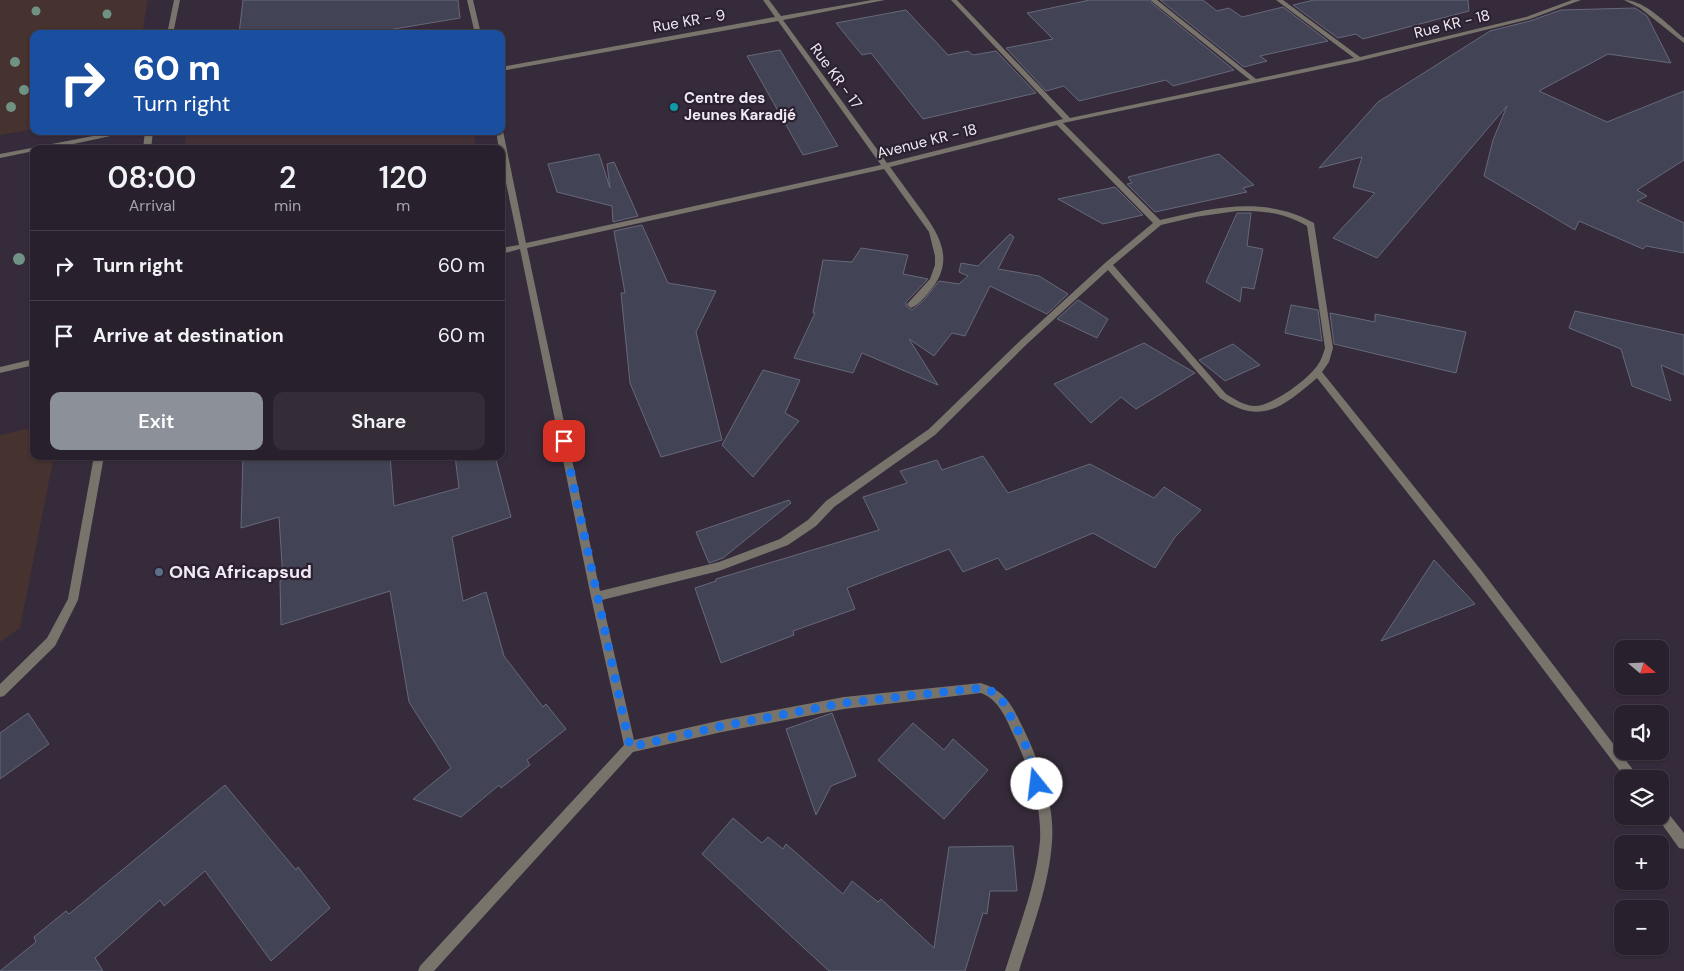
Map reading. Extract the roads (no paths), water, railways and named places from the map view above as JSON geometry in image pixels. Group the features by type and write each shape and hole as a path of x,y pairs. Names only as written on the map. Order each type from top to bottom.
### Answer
{"street":[{"path":"171,30 176,0"},
{"path":"470,0 477,30"},
{"name":"Rue KR - 17","path":"766,0 932,232 940,253 940,268 929,288 911,305"},
{"name":"Rue KR - 9","path":"505,68 882,0"},
{"path":"954,0 1068,120"},
{"path":"1153,0 1254,80"},
{"path":"1279,0 1359,59"},
{"name":"Rue KR - 18","path":"1359,59 1528,18 1578,0"},
{"path":"1627,0 1642,7 1684,41"},
{"name":"Avenue KR - 18","path":"505,250 885,166 1068,120 1359,59"},
{"path":"1059,123 1158,223"},
{"path":"57,145 110,135"},
{"path":"0,156 30,150"},
{"path":"505,160 596,597 630,747"},
{"path":"596,597 719,566 784,542 812,523 830,504 932,432 975,387 1108,265 1158,223 1208,211 1267,209 1298,217 1311,225 1329,348 1325,363 1318,373 1275,406 1257,410 1238,407 1217,390 1108,265"},
{"path":"0,370 30,363"},
{"path":"1318,373 1524,633 1627,770"},
{"path":"0,692 51,642 73,600 98,460"},
{"path":"425,971 630,747 722,726 844,703 981,688 991,691 1001,698 1026,746 1042,803 1046,841 1038,880 1012,971"},
{"path":"1669,823 1684,842"}],"place":[{"name":"Centre des Jeunes Karadjé","path":"674,107"},
{"name":"ONG Africapsud","path":"159,572"}]}
